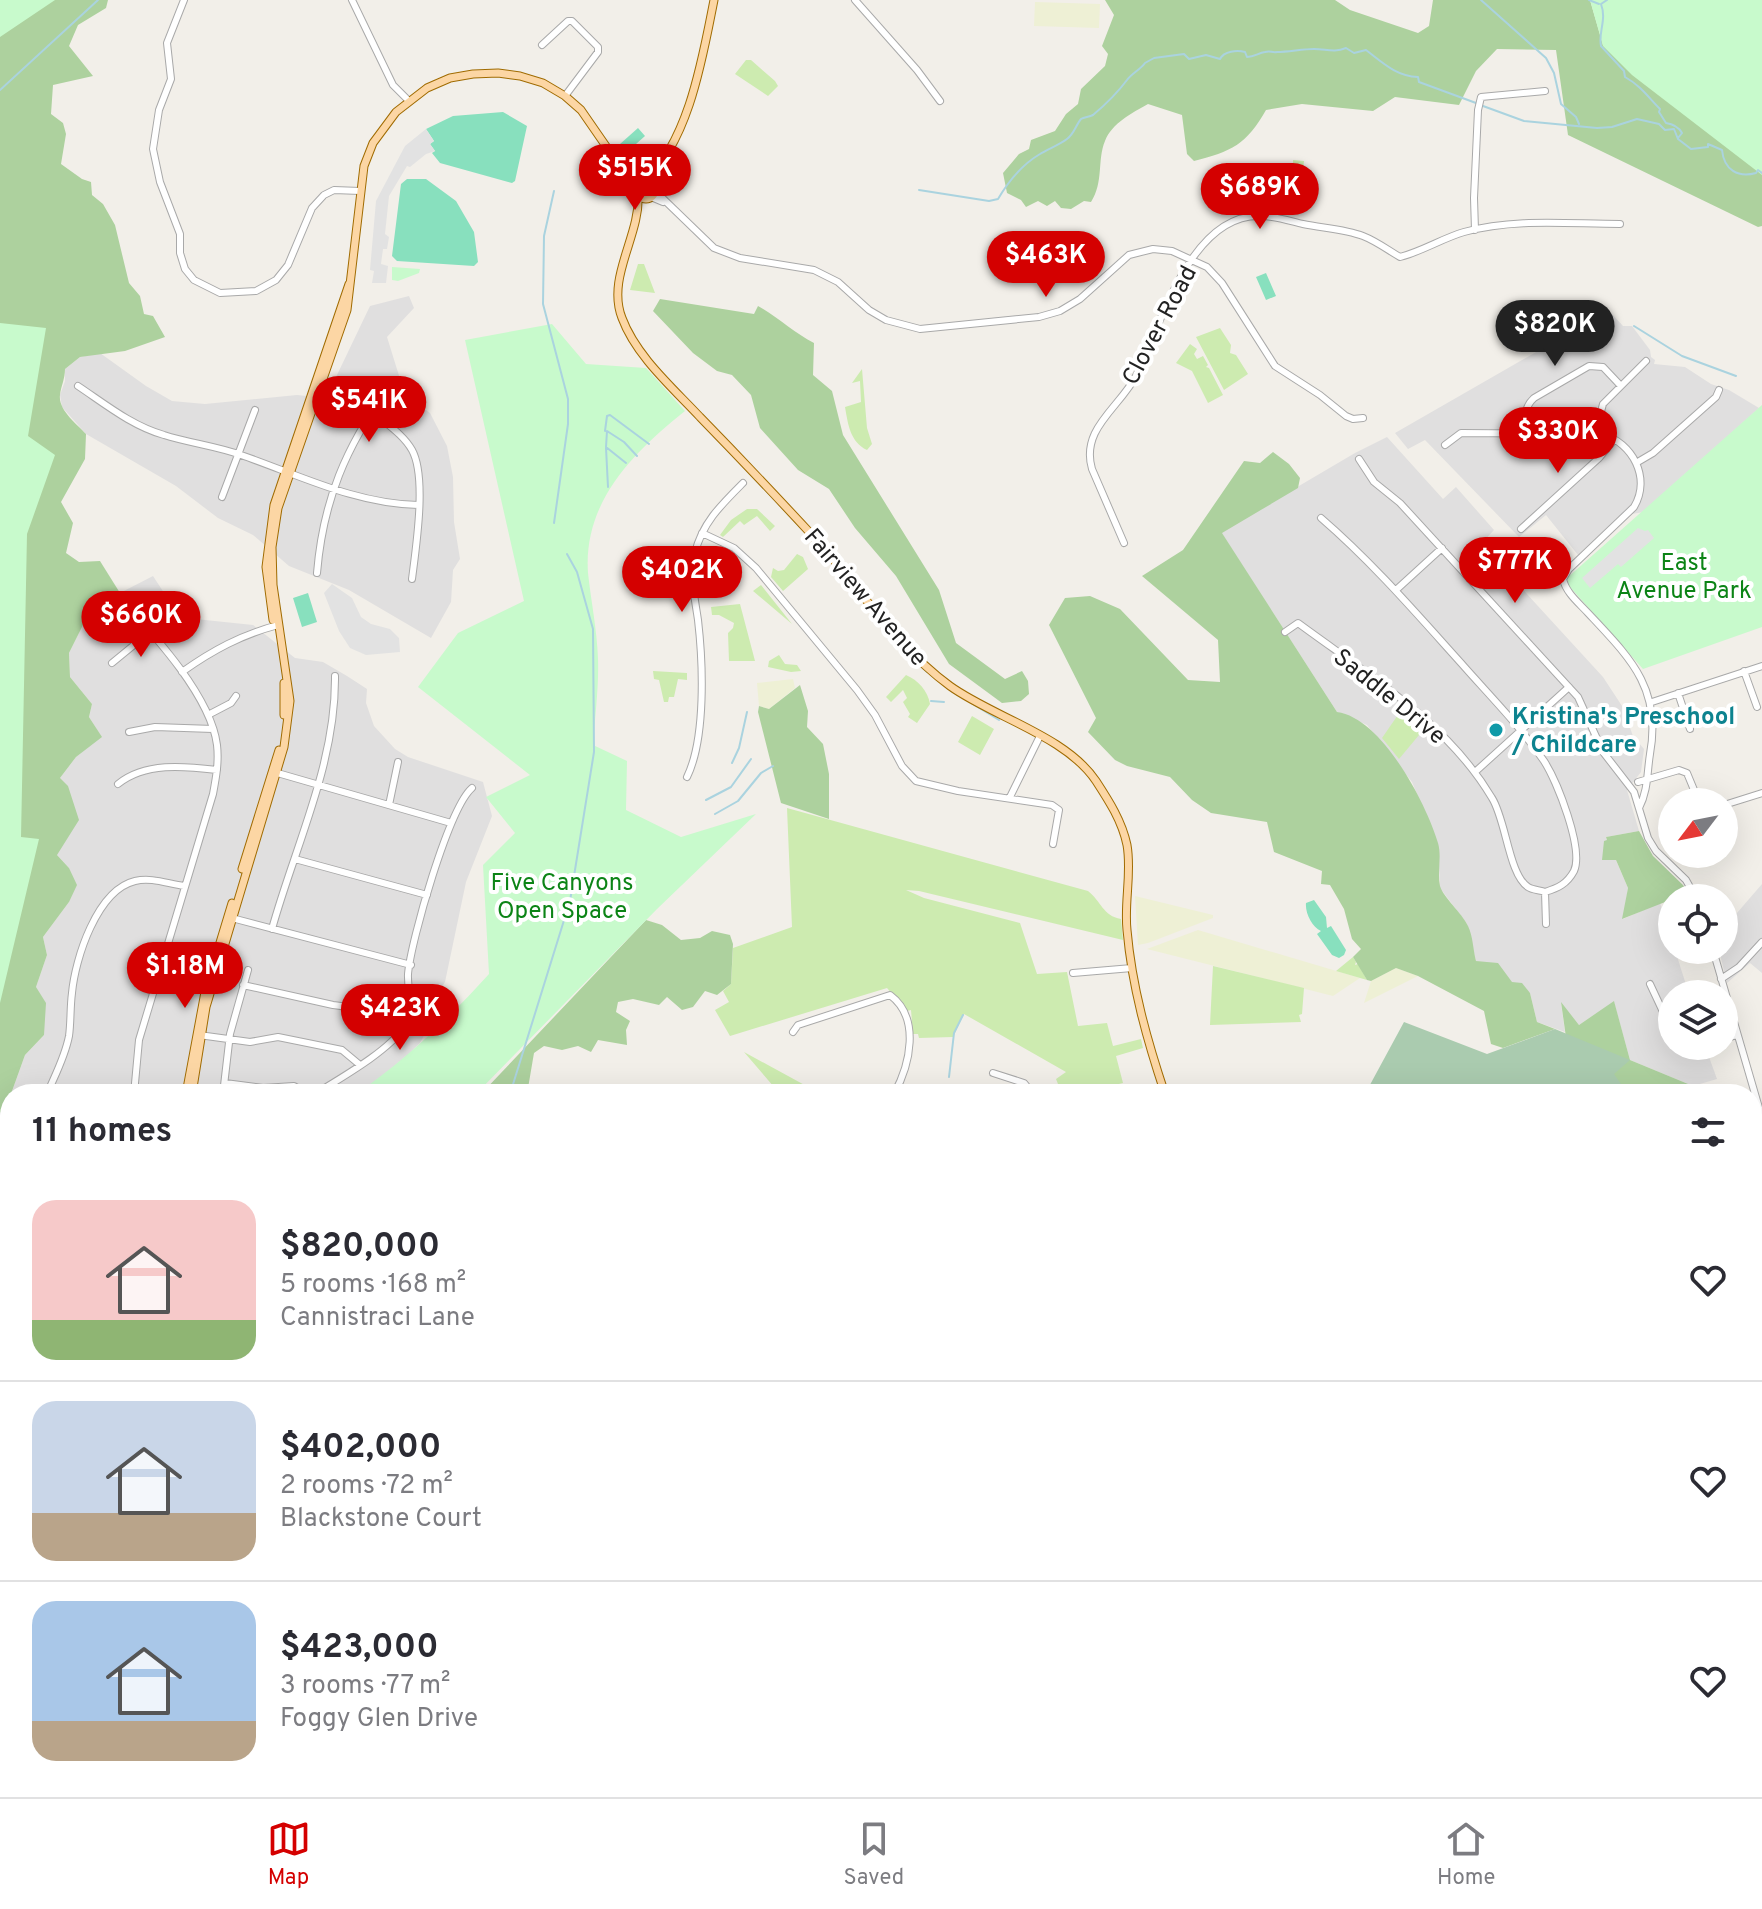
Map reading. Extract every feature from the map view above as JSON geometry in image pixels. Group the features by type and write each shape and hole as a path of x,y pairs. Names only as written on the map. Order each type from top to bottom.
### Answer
{"main road":[{"name":"Fairview Avenue","path":"637,212 692,99 714,0"},
{"path":"188,1084 230,917 275,773 290,701 286,662 268,590 266,557 274,505 349,284 364,166 373,143 382,128 408,100 427,88 450,78 498,73 543,83 565,96 589,119 638,192 649,189"},
{"path":"624,169 649,189"},
{"name":"Fairview Avenue","path":"649,189 638,192 637,212 618,287 618,303 627,330 639,348 814,537 915,657 961,693 1070,754 1093,776 1118,817 1127,846 1127,928 1132,968 1140,1014 1162,1084"},
{"path":"193,1084 198,1035"}],"street":[{"path":"184,0 167,43 171,79 159,110 153,149 160,182 180,234 180,253 185,269 194,280 220,293 256,291 276,280 288,265 312,208 324,195 334,190 360,191"},
{"path":"352,0 393,85 408,100"},
{"path":"855,0 940,101"},
{"path":"542,45 568,21 572,21 598,47 598,52 565,96"},
{"path":"1475,230 1474,198 1481,97 1545,91"},
{"path":"649,189 667,202 704,240 726,254 814,270 838,282 869,310 886,320 920,329 1039,317 1060,311 1080,299 1129,255 1141,250 1172,251 1207,267 1222,283 1275,366 1346,416 1363,418"},
{"name":"Clover Road","path":"1124,543 1092,469 1089,457 1092,438 1101,420 1135,377 1176,284 1193,259 1228,222 1262,216 1362,236 1400,257 1461,233 1507,223 1620,224"},
{"path":"1595,434 1603,404 1646,361"},
{"path":"1525,434 1528,404 1589,366 1603,367 1620,385"},
{"path":"78,386 127,419 162,435 239,454 368,499 418,505"},
{"path":"317,573 320,535 333,489 355,438 388,389"},
{"path":"1636,463 1653,453 1716,397 1719,390"},
{"path":"222,497 255,410"},
{"path":"372,411 412,449 419,469 412,579"},
{"path":"1445,445 1461,433 1595,434 1614,440 1627,450 1636,463 1641,483 1634,507 1569,569 1563,579 1569,593 1632,661 1652,702 1648,781 1645,798 1639,808"},
{"path":"1521,529 1599,458 1614,440"},
{"path":"1359,459 1374,482 1400,503 1578,697 1603,752 1629,782 1652,845 1688,884"},
{"path":"687,777 695,761 701,690 694,553 714,512 743,483"},
{"path":"1321,518 1348,540 1396,590 1546,763 1559,792 1575,846 1575,869 1563,886 1545,892 1546,924"},
{"path":"702,533 734,548 756,568 857,690 875,715 902,766 916,781 958,791 1052,805 1059,810 1053,844"},
{"path":"1396,590 1442,548"},
{"path":"123,601 182,672 208,715 217,745 213,794 139,1040 135,1084"},
{"name":"Saddle Drive","path":"1285,632 1298,623 1412,708 1452,745 1493,799 1504,822 1515,873 1527,887 1545,892"},
{"path":"182,672 225,643 276,626"},
{"path":"112,663 151,631"},
{"path":"1652,702 1762,666"},
{"path":"1744,671 1757,707"},
{"path":"272,929 332,728 335,676"},
{"path":"1475,772 1569,687"},
{"path":"1678,693 1690,729"},
{"path":"208,715 231,703 236,696"},
{"path":"129,732 155,727 213,729"},
{"path":"1010,797 1040,736"},
{"path":"389,805 398,762"},
{"path":"118,784 129,775 161,767 217,770"},
{"path":"1638,782 1648,768"},
{"path":"1629,782 1648,781 1679,770 1687,773 1693,788"},
{"path":"275,773 451,823"},
{"path":"331,1084 398,1035 405,1025 412,996 408,975 427,895 451,823 463,795 472,788"},
{"path":"1738,801 1762,793"},
{"path":"295,859 427,895"},
{"path":"52,1084 69,1035 72,990 85,938 112,894 134,881 155,879 184,886"},
{"path":"230,917 411,965"},
{"path":"1717,964 1721,979 1739,967 1762,942"},
{"path":"1073,973 1132,968"},
{"path":"233,1084 225,1083 230,1040 248,970"},
{"path":"1650,984 1658,1001"},
{"path":"243,985 333,1005 372,1010 405,1025"},
{"path":"793,1032 798,1025 890,995 906,1017 911,1032 899,1084"},
{"path":"198,1035 250,1042 278,1037 342,1050 360,1065"},
{"path":"1738,1038 1752,1084"},
{"path":"993,1073 1025,1084"}],"shaded area":[{"path":"1035,2 1100,4 1099,28 1034,26"},
{"path":"426,129 434,141 430,144 435,151 407,166 389,196 385,234 389,237 381,264 388,266 386,283 372,283 374,271 370,270 376,201 405,146"},
{"path":"409,296 414,308 387,337 405,395 430,413 447,446 453,477 454,522 460,559 453,570 451,602 431,638 349,590 289,566 253,535 218,518 176,486 86,434 62,407 60,395 65,369 80,357 100,353 172,401 205,404 297,395 326,398 370,306"},
{"path":"1611,313 1623,326 1632,326 1650,350 1654,364 1685,367 1759,408 1644,512 1619,516 1578,555 1546,515 1519,537 1425,440 1408,449 1395,433 1557,340"},
{"path":"1387,437 1443,499 1456,487 1494,530 1481,544 1489,545 1494,552 1492,554 1603,677 1622,706 1633,736 1644,749 1641,772 1627,790 1639,831 1606,837 1628,888 1623,919 1658,904 1658,964 1679,964 1685,980 1658,980 1658,1060 1710,1060 1717,1079 1688,1084 1630,1060 1614,1002 1579,1025 1561,1003 1565,1032 1537,1022 1530,993 1476,961 1467,924 1440,888 1438,845 1412,782 1367,725 1337,712 1221,532"},
{"path":"1638,528 1648,530 1654,538 1621,567 1618,564 1590,588 1582,578"},
{"path":"153,576 172,605 186,618 253,625 295,658 323,662 367,689 366,703 374,726 395,749 408,757 483,782 492,816 466,882 445,982 436,996 432,1020 420,1043 394,1069 371,1084 15,1084 25,1055 44,1035 36,987 47,955 43,937 69,902 69,868 57,855 60,778 76,757 101,736 89,717 92,704 70,677 69,653 88,615 120,593"},
{"path":"332,584 352,598 361,617 371,624 390,629 399,638 400,652 366,655 350,648 339,631 324,593"},
{"path":"793,679 795,688 769,709 759,706 757,683"},
{"path":"1762,884 1762,973 1750,963 1730,980 1726,980 1722,964 1738,964 1738,912"},
{"path":"1135,896 1213,915 1213,918 1138,945"},
{"path":"1198,930 1360,978 1333,996 1147,949"},
{"path":"1396,968 1418,976 1364,1003 1371,981"},
{"path":"1404,1022 1487,1054 1555,1029 1630,1060 1614,1074 1621,1084 1370,1084"}],"green space":[{"path":"0,0 55,0 0,37"},
{"path":"42,0 108,0 106,8 78,25 69,46 93,76 53,85 51,114 63,123 66,134 61,164 91,182 92,195 103,204 115,225 129,283 140,296 144,314 153,316 165,337 125,351 80,357 65,369 60,401 86,434 85,459 61,502 73,523 66,553 79,562 100,561 120,593 88,615 69,653 70,677 92,704 89,717 102,737 76,757 60,778 68,786 79,820 57,855 69,868 77,885 69,902 43,937 47,955 36,987 46,1003 44,1035 25,1055 15,1084 0,1084 0,35"},
{"path":"1105,0 1335,0 1350,10 1418,33 1429,26 1433,0 1590,0 1603,45 1762,173 1762,226 1758,227 1568,135 1556,50 1497,49 1476,71 1459,105 1395,97 1373,111 1302,104 1266,110 1252,131 1237,145 1194,161 1187,154 1182,115 1148,104 1123,119 1108,135 1103,148 1098,187 1091,202 1084,201 1071,209 1061,208 1055,201 1047,206 1038,201 1026,207 1021,200 1007,193 1003,173 1019,154 1029,149 1031,140 1055,131 1066,114 1078,104 1081,89 1105,66 1108,54 1102,46 1114,15"},
{"path":"1590,0 1762,0 1762,175 1632,75 1603,46"},
{"path":"746,60 751,60 775,81 778,86 768,96 735,74"},
{"path":"503,112 527,126 512,183 440,163 432,153 435,151 430,144 434,141 426,129 453,116"},
{"path":"638,128 645,136 627,152 620,144"},
{"path":"1293,160 1304,161 1303,169 1308,181 1302,184 1303,198 1299,202 1294,202"},
{"path":"407,179 426,179 456,201 474,232 478,262 474,266 397,261 392,256 401,184"},
{"path":"638,264 644,264 655,293 630,290"},
{"path":"392,267 420,269 419,273 398,281 392,280"},
{"path":"1266,273 1276,296 1266,300 1256,277"},
{"path":"660,299 754,314 758,306 814,343 813,375 832,391 843,435 939,590 956,643 1005,679 1022,671 1028,681 1029,694 1021,701 1002,703 949,664 896,576 855,528 829,489 798,470 760,428 751,395 732,375 717,371 693,353 653,311"},
{"path":"0,323 46,328 28,436 55,455 27,534 21,837 39,839 0,1003"},
{"name":"Five Canyons Open Space","path":"552,324 586,364 646,368 685,411 631,461 603,501 594,523 588,573 598,659 593,745 627,761 626,810 681,837 756,814 657,909 486,1084 369,1084 426,1038 489,974 483,865 515,833 486,797 530,775 418,687 458,633 524,601 465,340"},
{"path":"1220,328 1231,345 1230,353 1236,355 1248,374 1224,390 1196,337"},
{"path":"1190,344 1197,349 1194,354 1197,359 1203,356 1223,395 1208,403 1192,371 1176,363"},
{"path":"862,369 867,428 872,444 867,450 853,437 845,407 861,402 860,381 852,383"},
{"name":"East Avenue Park","path":"1762,405 1762,627 1643,669 1569,586 1567,578"},
{"path":"1273,452 1289,464 1300,478 1298,488 1222,533 1337,712 1354,718 1370,729 1386,746 1413,786 1438,843 1440,886 1468,926 1476,961 1498,963 1512,982 1522,983 1530,993 1537,1022 1555,1029 1503,1048 1491,1044 1484,1011 1418,976 1396,968 1371,981 1367,980 1353,957 1361,949 1352,939 1344,909 1330,885 1321,884 1322,871 1274,852 1267,822 1211,813 1192,800 1170,777 1115,760 1088,732 1096,718 1049,625 1065,598 1090,596 1120,609 1188,680 1220,682 1218,640 1142,576 1183,550 1244,461 1260,463"},
{"path":"747,509 757,509 775,526 770,531 757,516 744,525 740,521 723,537 720,535 731,520"},
{"path":"797,554 803,557 808,569 783,591 771,577 773,568 784,570"},
{"path":"761,585 792,624 753,591"},
{"path":"308,593 317,622 302,627 293,598"},
{"path":"740,604 755,661 729,661 728,633 734,623 712,615 711,607"},
{"path":"779,655 785,664 797,665 801,671 768,667 769,661"},
{"path":"653,671 687,673 687,680 678,679 674,697 664,702 659,680 654,679"},
{"path":"906,675 922,686 930,704 917,723 908,717 910,714 903,702 907,698 903,690 891,702 886,697"},
{"path":"800,685 808,711 807,727 823,744 829,774 829,819 781,803 758,712 759,706 769,709"},
{"path":"1402,709 1424,729 1399,759 1382,738"},
{"path":"972,716 994,729 980,755 958,742"},
{"path":"787,808 1088,891 1106,911 1121,919 1123,940 906,890 924,898 1020,923 1037,974 1067,972 1078,1026 1107,1023 1113,1046 1141,1039 1143,1048 1116,1056 1123,1083 1058,1084 1056,1079 1066,1072 964,1014 953,1037 919,1038 918,1034 913,1034 911,1010 907,1011 887,988 730,1036 715,1010 729,1002 723,991 731,984 733,948 792,927"},
{"path":"1639,831 1658,861 1658,868 1665,868 1682,884 1658,884 1658,905 1622,919 1628,888 1616,860 1602,860 1606,837"},
{"path":"1314,900 1326,917 1327,928 1331,926 1346,950 1339,958 1332,955 1317,934 1321,931 1308,915 1306,903"},
{"path":"646,920 662,925 681,940 700,938 712,931 730,935 733,944 731,984 717,995 705,991 693,1007 682,1010 667,997 659,1005 633,999 618,1002 616,1012 630,1021 626,1030 627,1045 598,1040 591,1052 578,1046 562,1050 544,1046 534,1053 529,1084 490,1084"},
{"path":"1353,957 1355,965 1358,964 1367,980 1336,971"},
{"path":"1213,966 1304,988 1302,1014 1299,1015 1301,1022 1210,1025"},
{"path":"1614,1001 1630,1060 1688,1084 1573,1084 1561,1002 1579,1025"},
{"path":"744,1052 803,1084 771,1084"}],"waterway":[{"path":"0,90 98,0"},
{"path":"1481,0 1546,58 1554,73 1561,104 1576,117 1579,124"},
{"path":"1589,0 1599,4"},
{"path":"1607,0 1601,4 1601,46 1624,71 1625,77 1660,109 1666,123 1679,129 1682,133 1678,138"},
{"path":"919,190 989,201 998,199 1028,163 1067,139 1081,119 1093,115 1131,75 1154,58 1184,54 1189,59 1206,55 1220,59 1224,54 1235,51 1245,52 1247,57 1269,51 1334,51 1346,48 1354,53 1366,50 1396,71 1418,77 1419,82 1476,103"},
{"path":"1483,106 1524,121 1597,128 1637,119 1659,124 1665,130 1674,129 1678,139 1691,149 1708,147 1708,144 1722,150 1726,163 1733,171 1749,174 1758,170 1762,173"},
{"path":"554,191 544,236 543,304 568,399 568,424 554,523"},
{"path":"1634,326 1682,356 1736,376"},
{"path":"605,431 607,416 610,415 649,444"},
{"path":"626,463 606,447 607,431 624,442 637,456"},
{"path":"606,448 608,487"},
{"path":"726,448 804,531"},
{"path":"513,1084 570,901 594,752 593,629 577,572 567,554"},
{"path":"895,640 927,672"},
{"path":"951,691 963,698"},
{"path":"931,701 944,702"},
{"path":"968,701 999,720"},
{"path":"732,763 739,748 747,712"},
{"path":"706,800 731,787 751,759"},
{"path":"715,814 738,801 761,773 773,766"},
{"path":"949,1077 954,1033 963,1015"}],"place":[{"name":"Kristina's Preschool / Childcare","path":"1496,730"}]}
